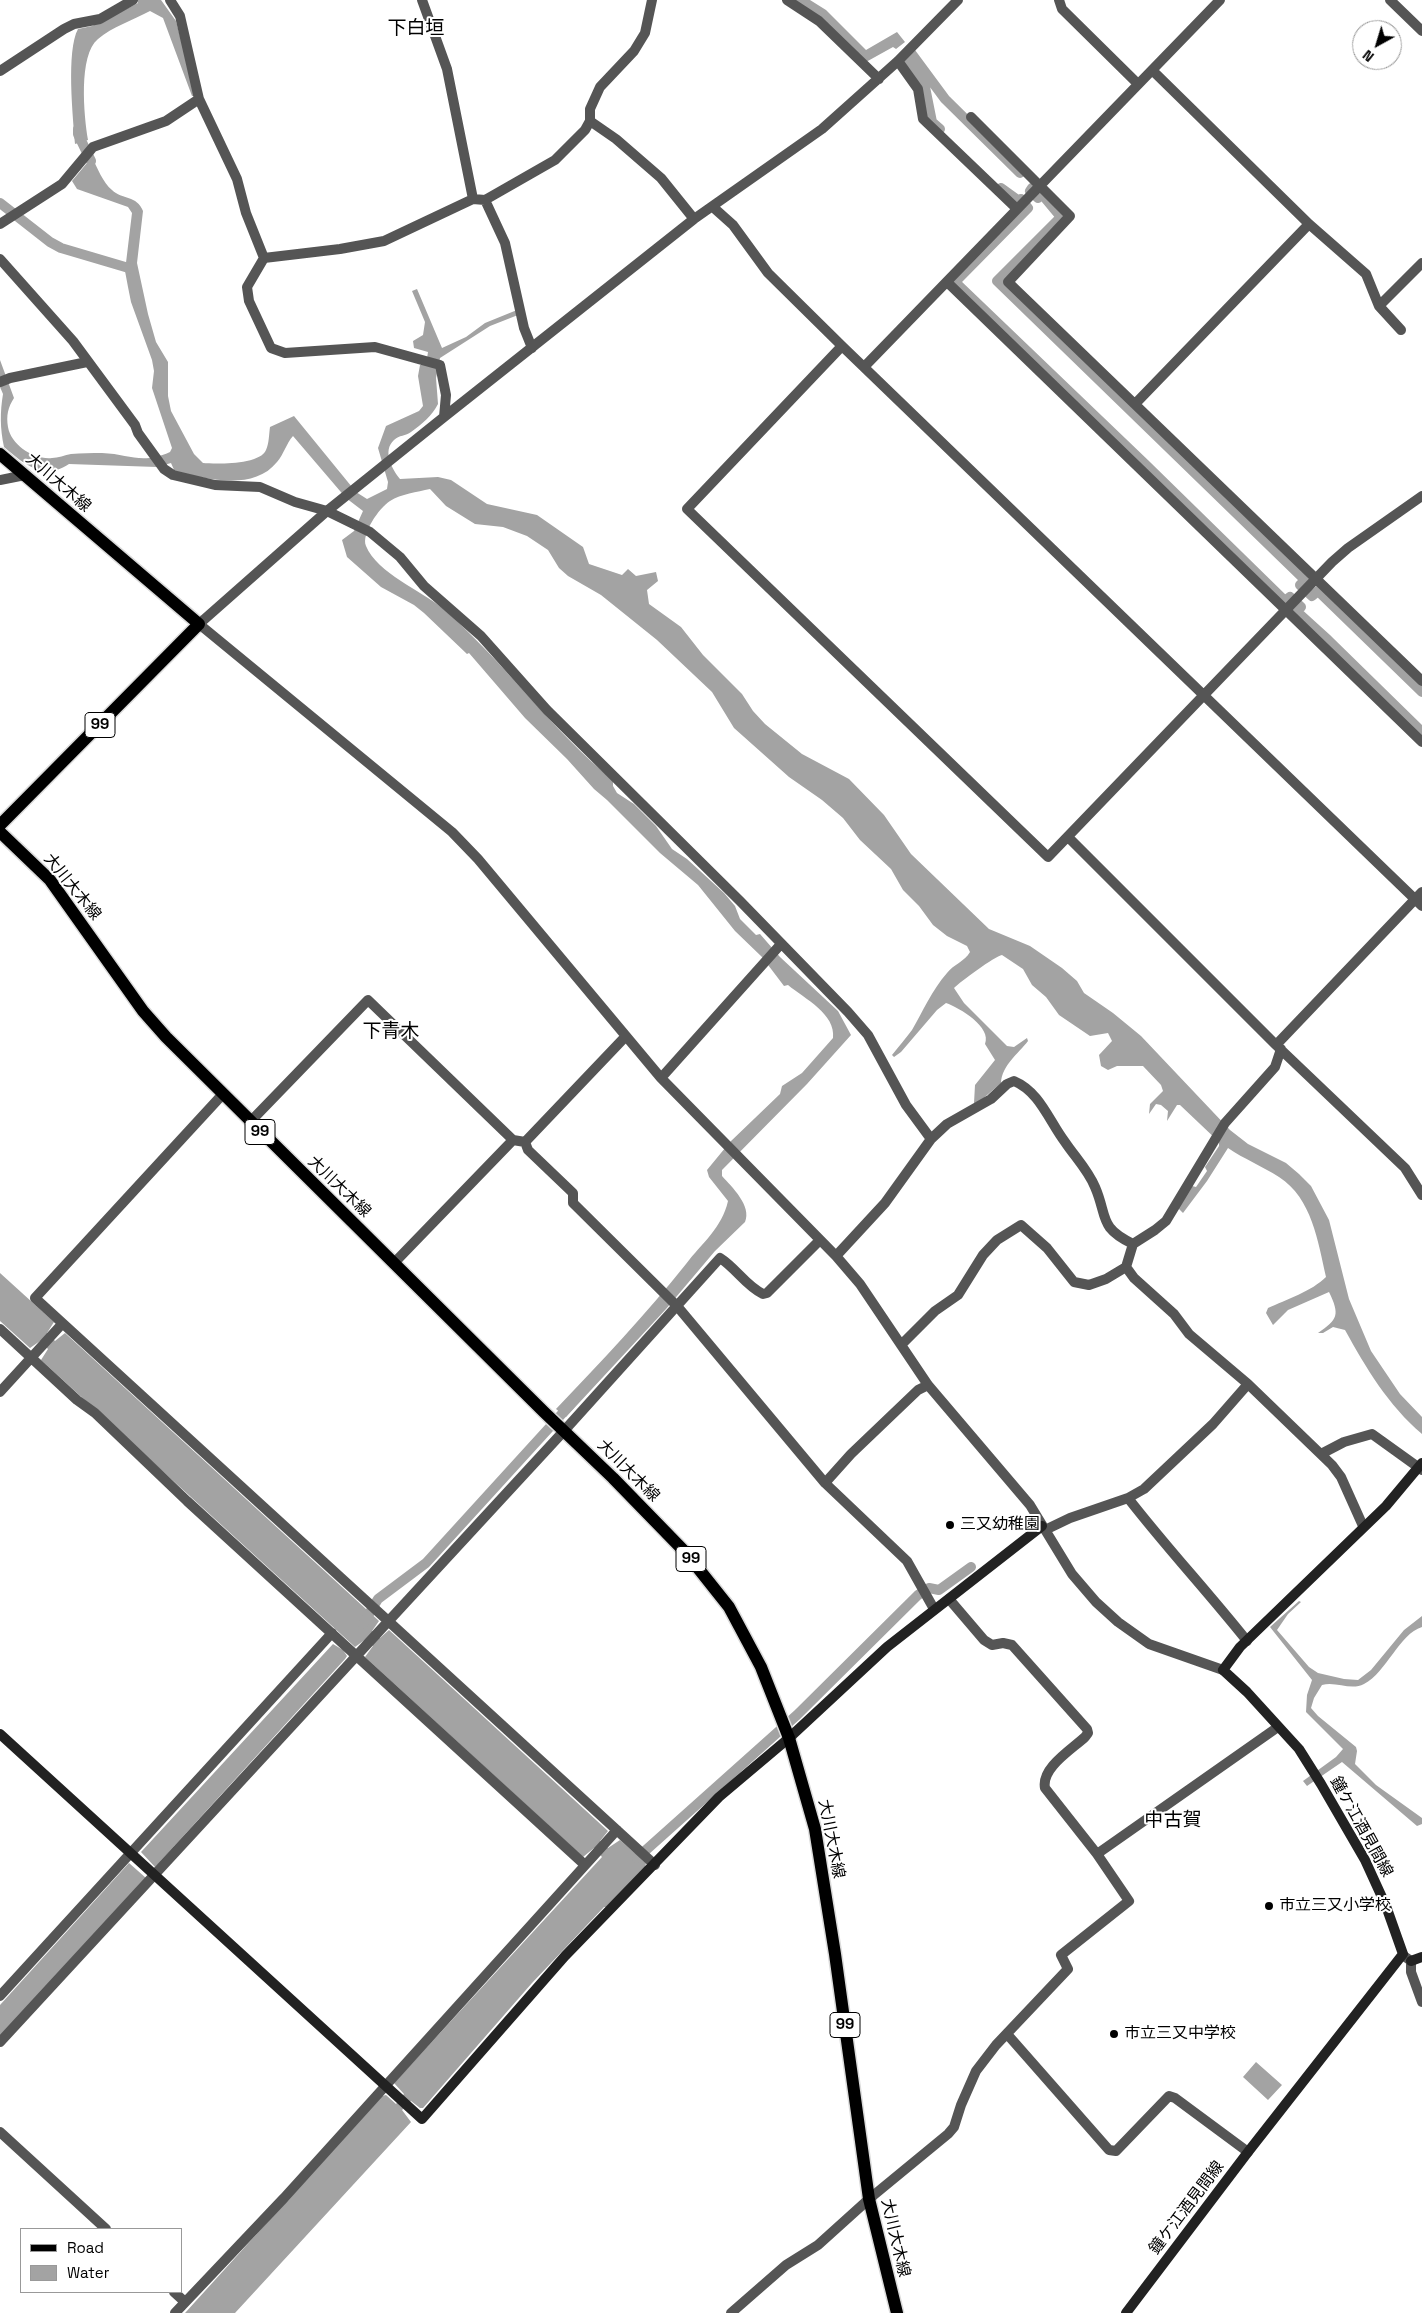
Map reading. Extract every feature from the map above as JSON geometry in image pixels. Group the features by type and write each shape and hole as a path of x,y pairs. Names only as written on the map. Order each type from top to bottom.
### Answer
{"main road":[{"name":"大川大木線","path":"0,454 199,624"},
{"name":"99","path":"0,825 199,624"},
{"name":"大川大木線","path":"0,832 50,880 142,1011 222,1095 394,1262 686,1553 729,1607 761,1667 788,1736 815,1829 835,1954 869,2199 897,2313"}],"street":[{"path":"0,71 64,28 100,19 133,0"},
{"path":"170,0 180,16 199,99 237,179 246,213 264,258"},
{"path":"422,0 447,69 473,199"},
{"path":"264,258 340,249 384,241 473,199 485,200 555,160 585,130 590,121 590,109 600,88 634,51 645,33 652,0"},
{"path":"788,0 819,22 879,79"},
{"path":"958,0 898,61 822,130 714,208 694,220 444,417 344,498 199,624 452,832 478,859 660,1078 740,1157 836,1256 860,1284 928,1385 1030,1505 1072,1574 1096,1602 1118,1622 1149,1644 1223,1670 1247,1641 1320,1571 1363,1526 1386,1506 1421,1467 1372,1434 1344,1442 1321,1454"},
{"path":"1059,0 1062,9 1138,84"},
{"path":"865,366 1019,206 1040,189 1220,0"},
{"path":"1390,0 1422,31"},
{"path":"898,61 918,89 923,119 1019,206"},
{"path":"1152,70 1309,224 1366,274 1379,306 1401,330"},
{"path":"0,224 62,184 93,147 166,121 199,99"},
{"path":"971,117 1040,189 1070,216 1008,282 1422,681"},
{"path":"590,121 616,139 661,178 694,220"},
{"path":"485,200 505,243 524,328 532,348"},
{"path":"714,208 733,225 768,273 842,346 1420,899 1278,1047 1275,1067 1225,1123 1166,1221 1133,1244 1126,1267 1106,1280 1089,1285 1074,1282 1047,1248 1021,1225 997,1240 983,1255 958,1295 936,1311 901,1345"},
{"path":"1135,404 1309,224"},
{"path":"264,258 247,287 249,301 271,348 285,353 376,347 440,365 446,395 444,417"},
{"path":"0,259 42,304 135,425 138,433 164,468 173,474 215,485 260,487 295,502 328,512 370,532 400,557 440,602 481,636 547,710 676,836 780,946 868,1035 906,1105 930,1139"},
{"path":"1379,306 1422,263"},
{"path":"947,282 1290,606 1422,742"},
{"path":"842,346 687,510 1048,857 1348,548 1422,496"},
{"path":"0,382 10,378 87,362"},
{"path":"0,480 25,475"},
{"path":"1068,837 1278,1047 1405,1168 1422,1195"},
{"path":"660,1078 780,946"},
{"path":"250,1122 368,1000 513,1140 525,1142"},
{"path":"525,1142 626,1036"},
{"path":"836,1256 885,1203 930,1139 947,1124 991,1099 1007,1084 1014,1081 1022,1085 1038,1100 1095,1186 1107,1226 1120,1238 1133,1244"},
{"path":"222,1095 35,1298 615,1832 653,1863"},
{"path":"394,1262 513,1140"},
{"path":"525,1142 528,1150 573,1193 573,1203 676,1305 825,1483 907,1560 934,1609"},
{"path":"0,2042 563,1432 720,1258 733,1266 754,1290 763,1294 767,1293 820,1240"},
{"path":"1126,1267 1134,1278 1174,1314 1189,1334 1248,1384 1321,1454 1341,1477 1363,1526"},
{"path":"0,1392 62,1324"},
{"path":"0,1329 33,1356 334,1636 358,1654 587,1863"},
{"path":"0,1734 422,2119 565,1956 718,1797 887,1647 934,1609 1043,1528 1128,1498 1153,1481 1231,1406 1248,1384"},
{"path":"825,1483 851,1454 918,1390 928,1385"},
{"path":"1128,1498 1171,1553 1208,1593 1247,1641"},
{"path":"731,2313 786,2265 818,2245 954,2127 961,2105 976,2071 1007,2034 1068,1969 1060,1955 1129,1901 1097,1854 1045,1788 1044,1781 1047,1772 1086,1737 1088,1734 1087,1728 1012,1645 1003,1643 992,1645 984,1640 949,1599"},
{"path":"0,1996 130,1853 334,1636"},
{"name":"鐘ケ江酒見間線","path":"1126,2313 1248,2152 1407,1957 1365,1860 1299,1749 1223,1670"},
{"path":"1097,1854 1278,1727"},
{"path":"176,2313 388,2088 615,1832"},
{"path":"1422,1957 1407,1957 1422,2002"},
{"path":"1007,2034 1109,2150 1116,2151 1170,2096 1248,2152"},
{"path":"0,2132 105,2228"},
{"path":"175,2293 185,2302"}],"water":[{"path":"137,0 161,0 176,21 196,96 192,96 163,18 150,11 110,31 98,39 92,47 87,58 84,86 88,140 75,144 71,68 74,39 78,29 92,26 138,3"},
{"path":"794,0 810,0 826,10 866,50 897,32 905,42 896,49 893,47 866,62"},
{"path":"92,157 100,175 109,187 116,193 137,202 143,211 137,263 156,342 168,362 168,396 171,411 194,454 203,463 247,461 262,455 266,450 270,427 294,416 356,492 367,499 387,489 388,482 378,448 386,426 419,411 423,406 418,376 420,365 426,365 428,352 414,348 413,341 423,335 425,322 412,291 417,289 442,348 466,337 485,323 517,310 518,315 490,326 440,358 436,378 438,404 419,426 409,433 396,438 390,444 389,455 391,465 400,479 438,477 451,480 487,504 537,515 583,547 589,564 622,575 628,569 636,576 656,572 658,581 647,590 649,604 681,627 703,655 742,694 753,711 765,724 802,754 849,779 884,815 911,854 989,929 1030,946 1062,968 1077,981 1084,993 1141,1036 1230,1130 1248,1144 1286,1163 1311,1186 1329,1220 1349,1299 1371,1351 1400,1394 1422,1417 1422,1434 1388,1398 1345,1330 1333,1327 1323,1333 1318,1333 1330,1324 1335,1316 1335,1306 1329,1292 1288,1310 1273,1325 1266,1313 1268,1308 1306,1291 1326,1277 1312,1222 1299,1197 1290,1186 1273,1173 1228,1148 1207,1181 1183,1213 1178,1208 1192,1186 1196,1187 1207,1171 1205,1167 1219,1146 1219,1142 1180,1105 1177,1105 1167,1121 1168,1111 1161,1105 1156,1104 1149,1114 1150,1104 1163,1091 1161,1085 1143,1066 1117,1066 1108,1070 1101,1066 1099,1055 1112,1041 1108,1033 1090,1036 1059,1015 1046,997 1032,985 1023,969 1002,955 998,956 954,988 964,1003 1007,1046 1014,1047 1027,1038 1028,1041 1007,1065 1001,1083 979,1102 974,1103 975,1085 995,1060 985,1044 984,1031 973,1019 959,1009 946,1003 937,1010 901,1052 894,1057 892,1055 912,1030 932,993 950,970 970,952 967,946 947,936 933,925 919,906 903,890 891,869 860,840 843,818 822,800 789,777 734,728 712,692 657,640 601,595 568,576 559,568 548,550 527,536 503,527 475,524 446,506 430,489 399,497 390,501 381,509 368,528 366,535 366,546 372,556 390,573 442,608 486,650 568,739 613,780 613,786 617,793 634,804 656,826 672,849 687,859 724,893 735,906 740,919 756,935 760,934 780,957 838,1011 851,1035 807,1084 722,1170 722,1176 736,1191 743,1203 746,1210 745,1222 715,1251 666,1309 566,1417 556,1409 639,1319 711,1235 725,1211 728,1201 709,1177 707,1170 730,1142 780,1094 782,1086 802,1073 833,1038 833,1029 825,1014 788,985 784,986 762,957 735,931 698,885 660,853 594,789 567,759 525,718 469,653 467,654 414,605 381,587 347,557 342,540 354,531 363,511 346,498 293,436 277,462 267,471 255,477 242,480 215,479 175,472 171,463 157,467 69,464 60,469 42,471 26,464 4,447 1,427 3,394 0,387 0,360 14,398 7,415 10,434 18,445 31,454 45,458 57,458 71,454 102,453 136,458 151,458 170,452 172,448 152,388 154,371 152,360 131,302 125,271 132,213 128,207 77,189 72,181"},
{"path":"0,1273 54,1322 47,1333 55,1341 65,1333 379,1621 372,1631 380,1638 389,1630 608,1831 600,1841 608,1848 620,1840 646,1863 645,1868 604,1907 532,1983 423,2108 420,2108 411,2101 402,2110 411,2122 235,2313 185,2313 382,2096 386,2095 396,2104 404,2094 394,2083 602,1857 594,1848 583,1857 365,1657 373,1646 366,1639 355,1647 41,1360 48,1349 40,1341 30,1348 0,1321"},
{"path":"1299,1601 1301,1602 1288,1614 1277,1630 1309,1667 1318,1673 1344,1679 1358,1680 1371,1670 1404,1630 1422,1616 1422,1627 1406,1637 1380,1671 1372,1678 1364,1684 1354,1687 1333,1684 1322,1685 1314,1698 1311,1708 1356,1747 1355,1764 1376,1785 1422,1818 1422,1824 1417,1826 1342,1762 1307,1786 1303,1781 1336,1757 1343,1749 1306,1712 1307,1695 1312,1680 1270,1627"},
{"path":"333,1644 343,1650 347,1656 345,1659 155,1867 141,1852"},
{"path":"129,1863 146,1878 0,2036 0,2005"},
{"path":"1256,2062 1282,2085 1268,2100 1243,2077"}],"waterway":[{"path":"940,129 932,122 925,87 905,58 911,53 945,99 1020,173"},
{"path":"78,129 78,134 91,161"},
{"path":"1001,188 1019,201 1021,199 1028,208 955,282 1285,601 1290,597 1301,607 1296,611 1422,732"},
{"path":"1032,188 1030,191 1038,198 1041,193 1061,217 997,281 1305,580 1300,585 1312,596 1318,591 1422,692"},
{"path":"0,203 50,242 61,248 132,269"},
{"path":"363,1624 378,1599 426,1563 570,1405"},
{"path":"637,1858 797,1715 918,1595 929,1588 939,1590 971,1567"}],"place":[{"name":"三又幼稚園","path":"950,1525"},
{"name":"市立三又小学校","path":"1269,1906"},
{"name":"市立三又中学校","path":"1114,2034"}],"district":[{"name":"下白垣","path":"416,29"},
{"name":"下青木","path":"391,1032"},
{"name":"中古賀","path":"1173,1821"}]}
